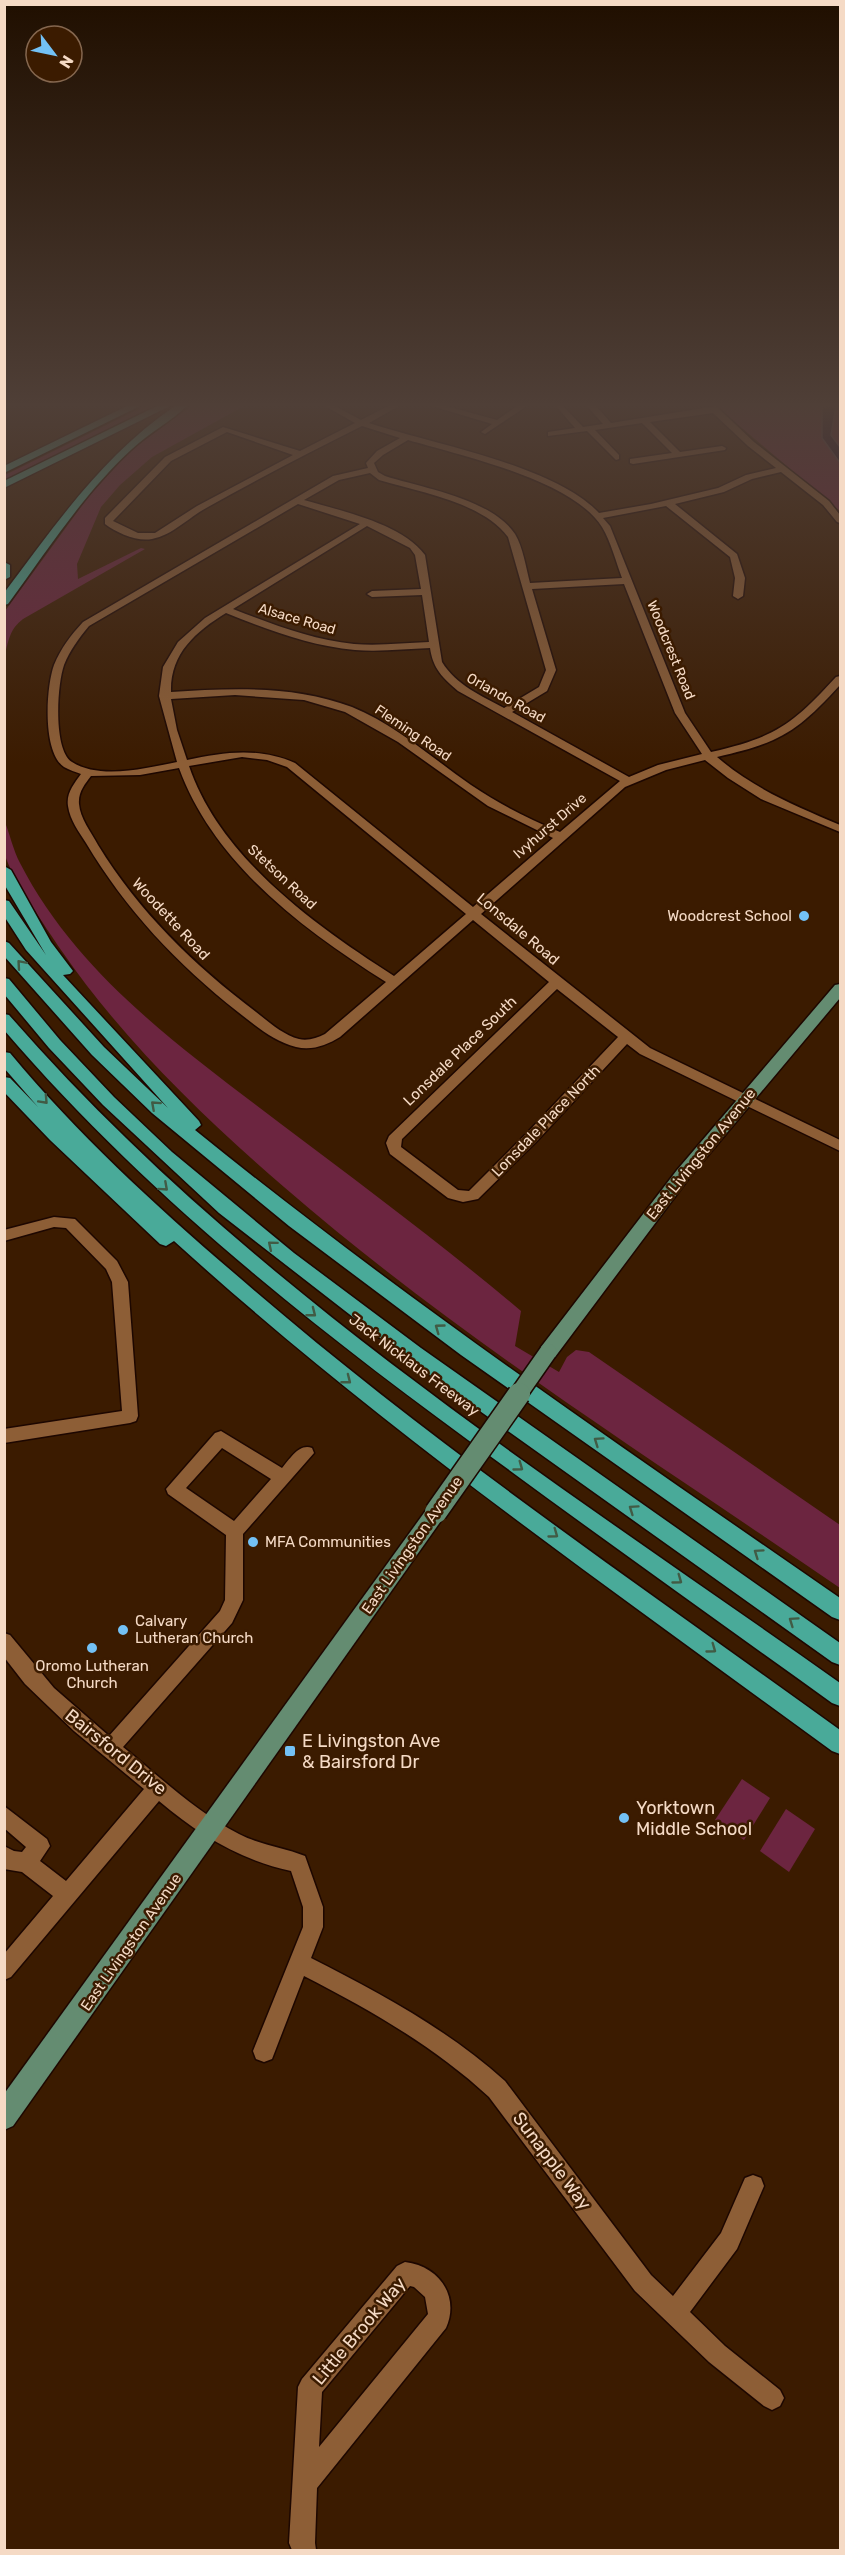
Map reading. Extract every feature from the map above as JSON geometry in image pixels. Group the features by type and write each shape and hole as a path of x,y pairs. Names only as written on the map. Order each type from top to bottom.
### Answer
{"highway":[{"path":"4,602 62,525"},
{"path":"4,565 4,577"},
{"path":"4,870 45,944 127,1054"},
{"path":"4,904 31,947 51,972 233,1169"},
{"path":"4,946 98,1051 158,1109 295,1221 459,1343 840,1610"},
{"name":"Jack Nicklaus Freeway","path":"4,983 51,1040 119,1111 201,1185 294,1263 400,1344 840,1655"},
{"name":"Jack Nicklaus Freeway","path":"4,1019 74,1098 121,1146 268,1278 482,1440 840,1696"},
{"path":"4,1057 90,1151 270,1317 402,1423 840,1743"},
{"path":"4,1082 56,1136 147,1222 232,1297 270,1317"}],"main road":[{"name":"East Livingston Avenue","path":"4,2118 548,1352 676,1183 840,989"}],"street":[{"path":"116,525 143,537 152,537 173,525"},
{"path":"87,774 65,763 56,748 55,678 63,651 86,624 107,609 254,525"},
{"name":"Stetson Road","path":"363,525 195,629 174,650 167,667 164,696 180,764 213,826 240,859 282,901 325,935 395,982"},
{"name":"Orlando Road","path":"368,525 399,536 415,546 420,555 439,668 455,686 628,781"},
{"path":"503,525 510,532 550,665 550,676 537,695 504,713"},
{"name":"Woodcrest Road","path":"605,525 680,713 707,754 732,776 765,797 840,829"},
{"path":"696,525 734,556 740,578 738,596"},
{"path":"526,586 626,581"},
{"path":"372,594 426,592"},
{"name":"Alsace Road","path":"225,609 289,633 337,645 366,647 434,645"},
{"name":"Ivyhurst Drive","path":"307,1044 322,1042 335,1034 628,781 662,766 754,742 786,730 840,679"},
{"name":"Fleming Road","path":"164,696 228,691 267,692 305,697 337,706 374,723 484,799 561,837"},
{"name":"Lonsdale Road","path":"87,774 112,775 242,754 274,758 291,765 626,1037 667,1063 840,1146"},
{"name":"Woodette Road","path":"87,774 76,788 72,800 76,815 101,860 142,916 194,970 225,995 278,1035 291,1041 307,1044"},
{"name":"Lonsdale Place South","path":"463,1197 453,1194 393,1146 396,1136 556,982"},
{"name":"Lonsdale Place North","path":"463,1197 473,1195 480,1190 626,1037"},
{"path":"4,1236 54,1222 70,1223 117,1273 130,1416 4,1436"},
{"path":"235,1531 174,1489 221,1438 283,1478"},
{"path":"110,1748 220,1625 231,1609 234,1592 235,1531 306,1453"},
{"name":"Bairsford Drive","path":"4,1641 15,1659 79,1724 211,1829 261,1854 298,1863 313,1907 313,1927 299,1963"},
{"path":"4,1970 158,1788"},
{"path":"4,1815 40,1846 26,1862"},
{"path":"4,1856 10,1861 26,1862 68,1895"},
{"path":"264,2051 299,1963"},
{"name":"Sunapple Way","path":"299,1963 411,2023 481,2073 497,2089 643,2283 717,2354 772,2398"},
{"path":"674,2313 729,2241 753,2186"},
{"name":"Little Brook Way","path":"304,2550 305,2484 310,2387 405,2274 414,2273 424,2278 440,2301 441,2312 438,2320 305,2484"}],"shaded area":[{"path":"68,525 93,525 77,564 78,579 141,548 145,549 23,619 13,631 5,654 5,611"},
{"path":"4,820 18,858 44,904 71,941 136,1008 207,1067 403,1216 521,1311 515,1346 559,1372 567,1357 576,1350 589,1352 840,1525 840,1588 486,1346 350,1242 223,1133 137,1046 110,1015 61,950 30,903 9,865 4,851"},
{"path":"742,1779 770,1798 744,1840 715,1820"},
{"path":"786,1809 815,1829 789,1872 760,1851"}],"place":[{"name":"Woodcrest School","path":"804,916"},
{"name":"MFA Communities","path":"253,1542"},
{"name":"Calvary Lutheran Church","path":"123,1630"},
{"name":"Oromo Lutheran Church","path":"92,1648"},
{"name":"E Livingston Ave & Bairsford Dr","path":"290,1751"},
{"name":"Yorktown Middle School","path":"624,1818"}]}
